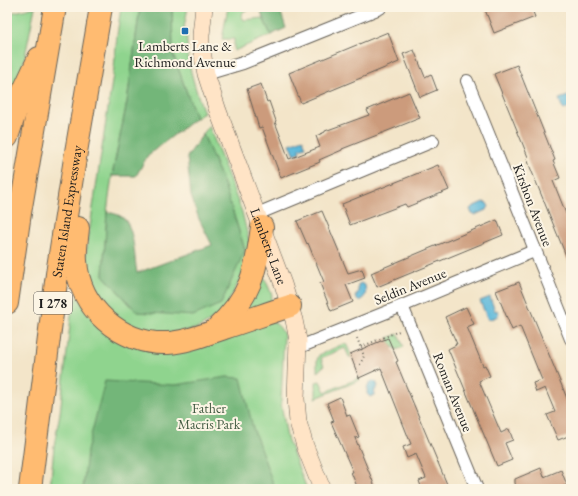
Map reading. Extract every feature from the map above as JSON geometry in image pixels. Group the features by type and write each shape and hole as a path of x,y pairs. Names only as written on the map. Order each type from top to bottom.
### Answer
{"highway":[{"path":"7,303 21,205 55,7"},
{"name":"Staten Island Expressway","path":"30,489 57,274 101,7"},
{"path":"7,137 19,101 50,36"},
{"path":"82,117 84,186 76,261 79,279 88,300 100,316 124,334 136,339 147,342 169,343 181,342 290,306"},
{"path":"212,332 230,316 244,297 249,286 256,261 259,221"}],"main road":[{"name":"Lamberts Lane","path":"204,7 201,46 206,74 218,111 290,306 296,329 296,400 298,422 305,446 322,489"}],"street":[{"path":"206,74 243,63 380,8"},
{"name":"Kirshon Avenue","path":"467,82 511,188 534,251 571,339"},
{"path":"259,221 433,141"},
{"name":"Seldin Avenue","path":"297,348 534,251"},
{"name":"Roman Avenue","path":"402,306 477,489"}],"path":[{"path":"360,347 399,331"},
{"path":"357,338 364,356 359,367"}],"green space":[{"path":"35,7 21,76 7,123 7,14"},
{"path":"121,7 140,7 127,102 112,176 107,212 103,275 137,312 245,250 224,184 203,134 209,126 242,212 250,245 249,263 222,314 198,328 159,335 118,320 93,294 85,260 114,68"},
{"path":"140,7 172,7 173,54 196,118 148,155 136,176 112,176 127,102"},
{"path":"172,7 188,7 184,28 187,29 187,51 194,82 204,113 196,118 173,54"},
{"path":"228,7 257,7 244,11 241,15 244,20 263,18 271,35 234,51 234,39 222,39"},
{"path":"260,7 279,7 286,28 271,35 263,18"},
{"path":"203,134 224,184 245,250 221,304 193,316 137,312 103,275 107,212 117,214 122,217 129,227 132,235 137,273 212,245 199,219 191,196 187,157"},
{"path":"260,278 265,279 272,295 271,301 239,316"},
{"name":"Father Macris Park","path":"77,296 123,339 272,321 276,324 284,335 281,403 287,438 307,489 50,489 54,446 60,413 71,316"},
{"path":"398,334 404,347 396,350 395,347 393,348 388,338"},
{"path":"343,344 347,345 352,357 349,357 345,348 321,358 324,366 317,372 317,360 319,355"},
{"path":"227,377 241,378 253,428 275,489 83,489 87,451 105,381 175,385"},
{"path":"359,378 360,380 316,398 316,382 320,381 325,392"}],"water":[{"path":"571,95 571,107 563,110 559,99"},
{"path":"303,139 306,147 299,149 300,152 295,154 290,144"},
{"path":"483,202 487,203 489,207 475,215 472,214 470,209"},
{"path":"360,283 365,285 366,293 363,298 358,301 355,297 358,292 358,285"},
{"path":"490,297 495,311 497,310 499,314 497,315 498,316 488,320 480,301"},
{"path":"373,381 376,382 378,386 374,395 370,397 367,394 367,388 368,384"}],"building":[{"path":"484,7 531,7 535,17 494,33"},
{"path":"388,32 399,62 301,103 289,73"},
{"path":"414,50 425,77 431,74 437,90 420,97 403,54"},
{"path":"517,65 555,160 553,161 560,178 553,181 571,226 571,268 494,74"},
{"path":"261,84 267,102 269,101 289,159 320,147 316,136 325,131 369,115 367,110 409,92 420,118 342,149 319,160 320,162 281,178 262,127 259,128 247,89"},
{"path":"438,165 449,190 407,207 405,204 350,225 342,204"},
{"path":"322,211 348,273 362,269 365,278 346,285 353,302 331,311 320,283 324,282 297,221"},
{"path":"497,220 503,235 377,287 371,273"},
{"path":"519,282 571,408 571,435 558,440 547,415 555,412 545,388 536,392 533,383 542,380 520,326 512,330 496,291"},
{"path":"466,307 474,324 467,327 483,366 485,365 490,376 479,381 501,433 509,429 513,440 505,443 512,460 497,466 448,349 457,344 445,317"},
{"path":"388,338 398,361 396,362 449,489 422,489 419,481 426,478 416,454 407,458 403,447 411,444 381,368 359,378 350,354"},
{"path":"340,397 347,416 350,415 359,437 355,438 376,489 358,489 351,472 353,472 331,422 334,421 327,403"},
{"path":"541,468 544,477 561,470 567,485 557,489 517,489 515,479"}],"place":[{"name":"Lamberts Lane & Richmond Avenue","path":"185,31"}]}
